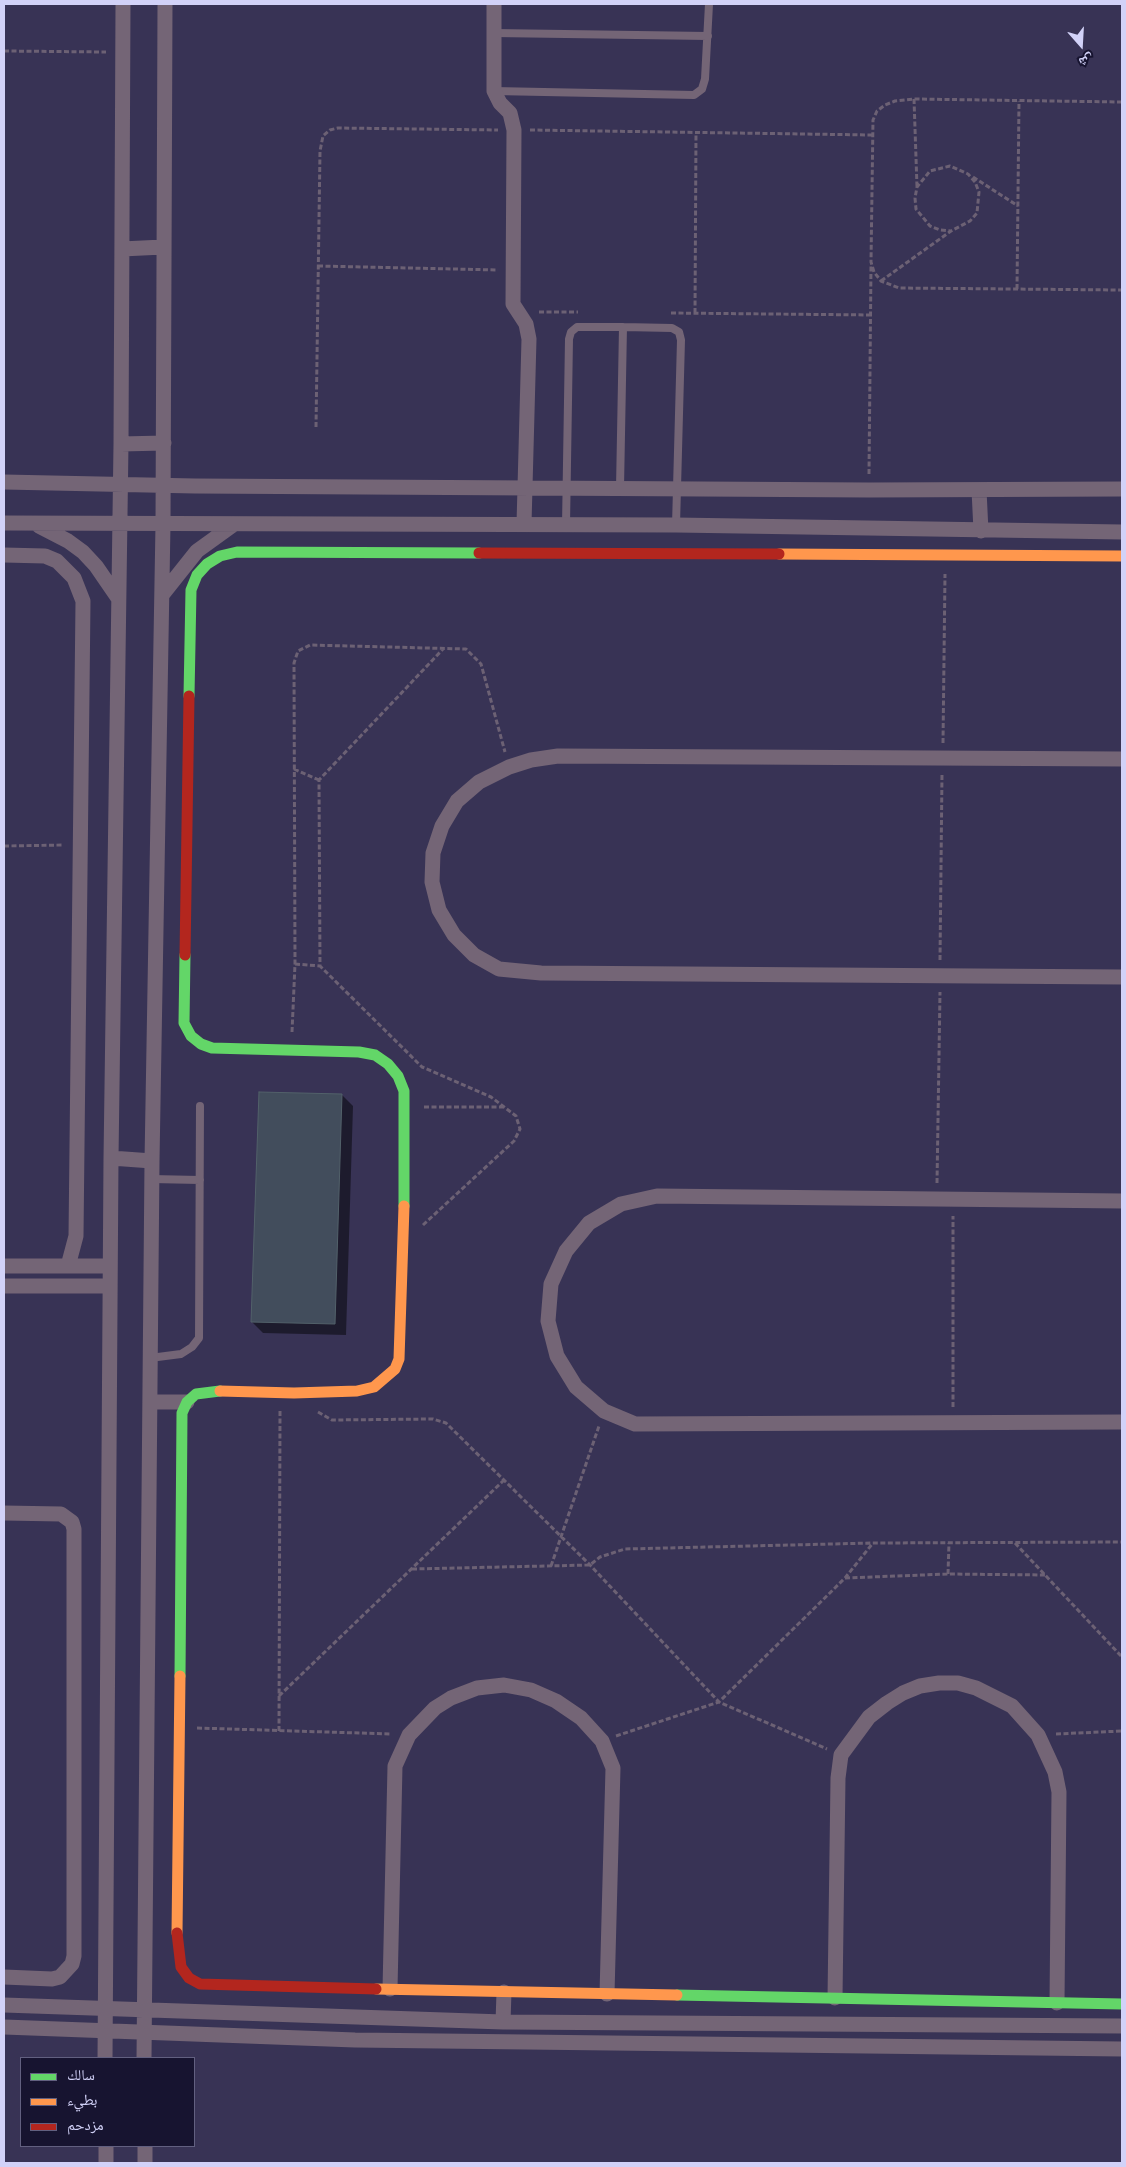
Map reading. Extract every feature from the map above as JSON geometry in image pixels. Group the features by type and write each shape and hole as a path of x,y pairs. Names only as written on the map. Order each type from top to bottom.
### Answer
{"street":[{"path":"105,2057 110,1266 120,444 123,4"},
{"path":"144,2057 151,1179 164,444 165,4"},
{"path":"494,4 494,91 513,121 514,130 513,304 516,312 526,324 529,339 524,524"},
{"path":"122,249 163,247"},
{"path":"120,444 164,444"},
{"path":"4,482 524,488 1122,489"},
{"path":"979,490 981,531"},
{"path":"4,523 676,525 1122,532"},
{"path":"33,523 68,540 83,552 108,581 118,598"},
{"path":"162,595 197,551 233,525"},
{"path":"1122,556 237,552 220,556 207,564 197,576 191,590 184,1023 191,1036 201,1044 212,1048 359,1052 375,1055 388,1064 398,1076 404,1091 404,1242 399,1359 395,1369 374,1387 357,1391 294,1394 208,1391 196,1394 187,1402 182,1413 177,1941 181,1968 189,1978 200,1984 212,1986 1122,2004"},
{"path":"4,556 45,556 66,568 80,589 83,601 76,1236 68,1266"},
{"path":"1122,759 558,756 531,760 509,766 479,782 457,802 442,826 433,853 432,882 439,910 454,935 474,955 499,969 541,973 1122,976"},
{"path":"111,1158 152,1161"},
{"path":"1122,1201 656,1196 621,1204 589,1223 566,1251 551,1284 548,1321 557,1356 576,1387 604,1411 635,1424 1122,1422"},
{"path":"4,1266 110,1266"},
{"path":"4,1286 110,1286"},
{"path":"150,1402 187,1402"},
{"path":"4,1513 61,1514 72,1522 74,1529 74,1956 72,1964 60,1977 52,1979 4,1977"},
{"path":"835,1998 838,1778 841,1755 870,1717 903,1693 920,1686 958,1683 993,1696 1012,1706 1038,1735 1055,1772 1059,1792 1057,2003"},
{"path":"390,1990 395,1766 409,1735 435,1708 451,1698 477,1688 504,1686 531,1690 556,1701 582,1718 602,1741 613,1768 608,1994"},
{"path":"502,2022 504,1992"},
{"path":"944,2000 944,2024"},
{"path":"4,2005 502,2022 1122,2026"},
{"path":"354,2018 355,2040"},
{"path":"4,2027 355,2040 1122,2049"},
{"path":"106,2147 106,2163"},
{"path":"145,2147 145,2163"}],"lane":[{"path":"494,91 694,95 702,89 706,79 709,4"},
{"path":"494,33 708,36"},
{"path":"620,488 623,327"},
{"path":"566,525 568,348 571,332 577,328 623,327 672,328 679,332 682,349 676,525"},
{"path":"150,1358 181,1354 192,1347 199,1338 200,1106"},
{"path":"151,1179 200,1180"}],"path":[{"path":"4,51 122,52"},
{"path":"914,99 916,209 922,219 930,226 940,230 951,231"},
{"path":"869,490 873,120 877,111 895,101 914,99 1122,102"},
{"path":"1017,289 1019,101"},
{"path":"695,313 696,133"},
{"path":"917,187 930,172 950,166 968,174 1018,206"},
{"path":"881,280 951,231 970,222 976,213 979,192 968,174"},
{"path":"871,262 874,272 881,280 890,286 899,288 1122,290"},
{"path":"318,266 514,270"},
{"path":"516,312 586,312"},
{"path":"665,313 871,315"},
{"path":"937,1198 945,556"},
{"path":"291,1050 295,964 294,663 298,650 310,645 466,648 481,664 509,766"},
{"path":"320,966 319,780 444,648"},
{"path":"294,769 319,780"},
{"path":"4,846 80,845"},
{"path":"295,964 320,966 422,1067 491,1097 506,1106 516,1116 520,1129 514,1142 404,1242"},
{"path":"404,1107 506,1106"},
{"path":"953,1200 953,1423"},
{"path":"279,1731 280,1393"},
{"path":"294,1394 332,1420 432,1419 446,1423 590,1565 719,1702 841,1755"},
{"path":"551,1566 604,1411"},
{"path":"279,1696 504,1482"},
{"path":"412,1569 590,1565 600,1557 625,1548 873,1543 1122,1542"},
{"path":"602,1741 719,1702 845,1578 873,1543"},
{"path":"948,1574 949,1543"},
{"path":"1014,1543 1122,1657"},
{"path":"845,1578 948,1574 1044,1575"},
{"path":"179,1728 409,1735"},
{"path":"1038,1735 1122,1731"}],"building":[{"path":"259,1092 342,1094 335,1324 251,1322"}],"traffic: fast":[{"path":"189,696 191,590 197,575 207,564 220,556 237,552 479,553"},
{"path":"185,955 184,1023 191,1036 201,1044 212,1048 359,1052 375,1055 388,1064 398,1076 404,1091 404,1206"},
{"path":"180,1676 182,1413 187,1402 196,1394 220,1391"},
{"path":"677,1995 1122,2004"}],"traffic: slow":[{"path":"779,554 1122,556"},
{"path":"220,1391 294,1393 357,1391 374,1387 395,1369 399,1359 404,1206"},
{"path":"177,1933 180,1676"},
{"path":"376,1989 677,1995"}],"traffic: jam":[{"path":"479,553 779,554"},
{"path":"185,955 189,696"},
{"path":"177,1933 181,1967 189,1978 200,1984 376,1989"}]}
